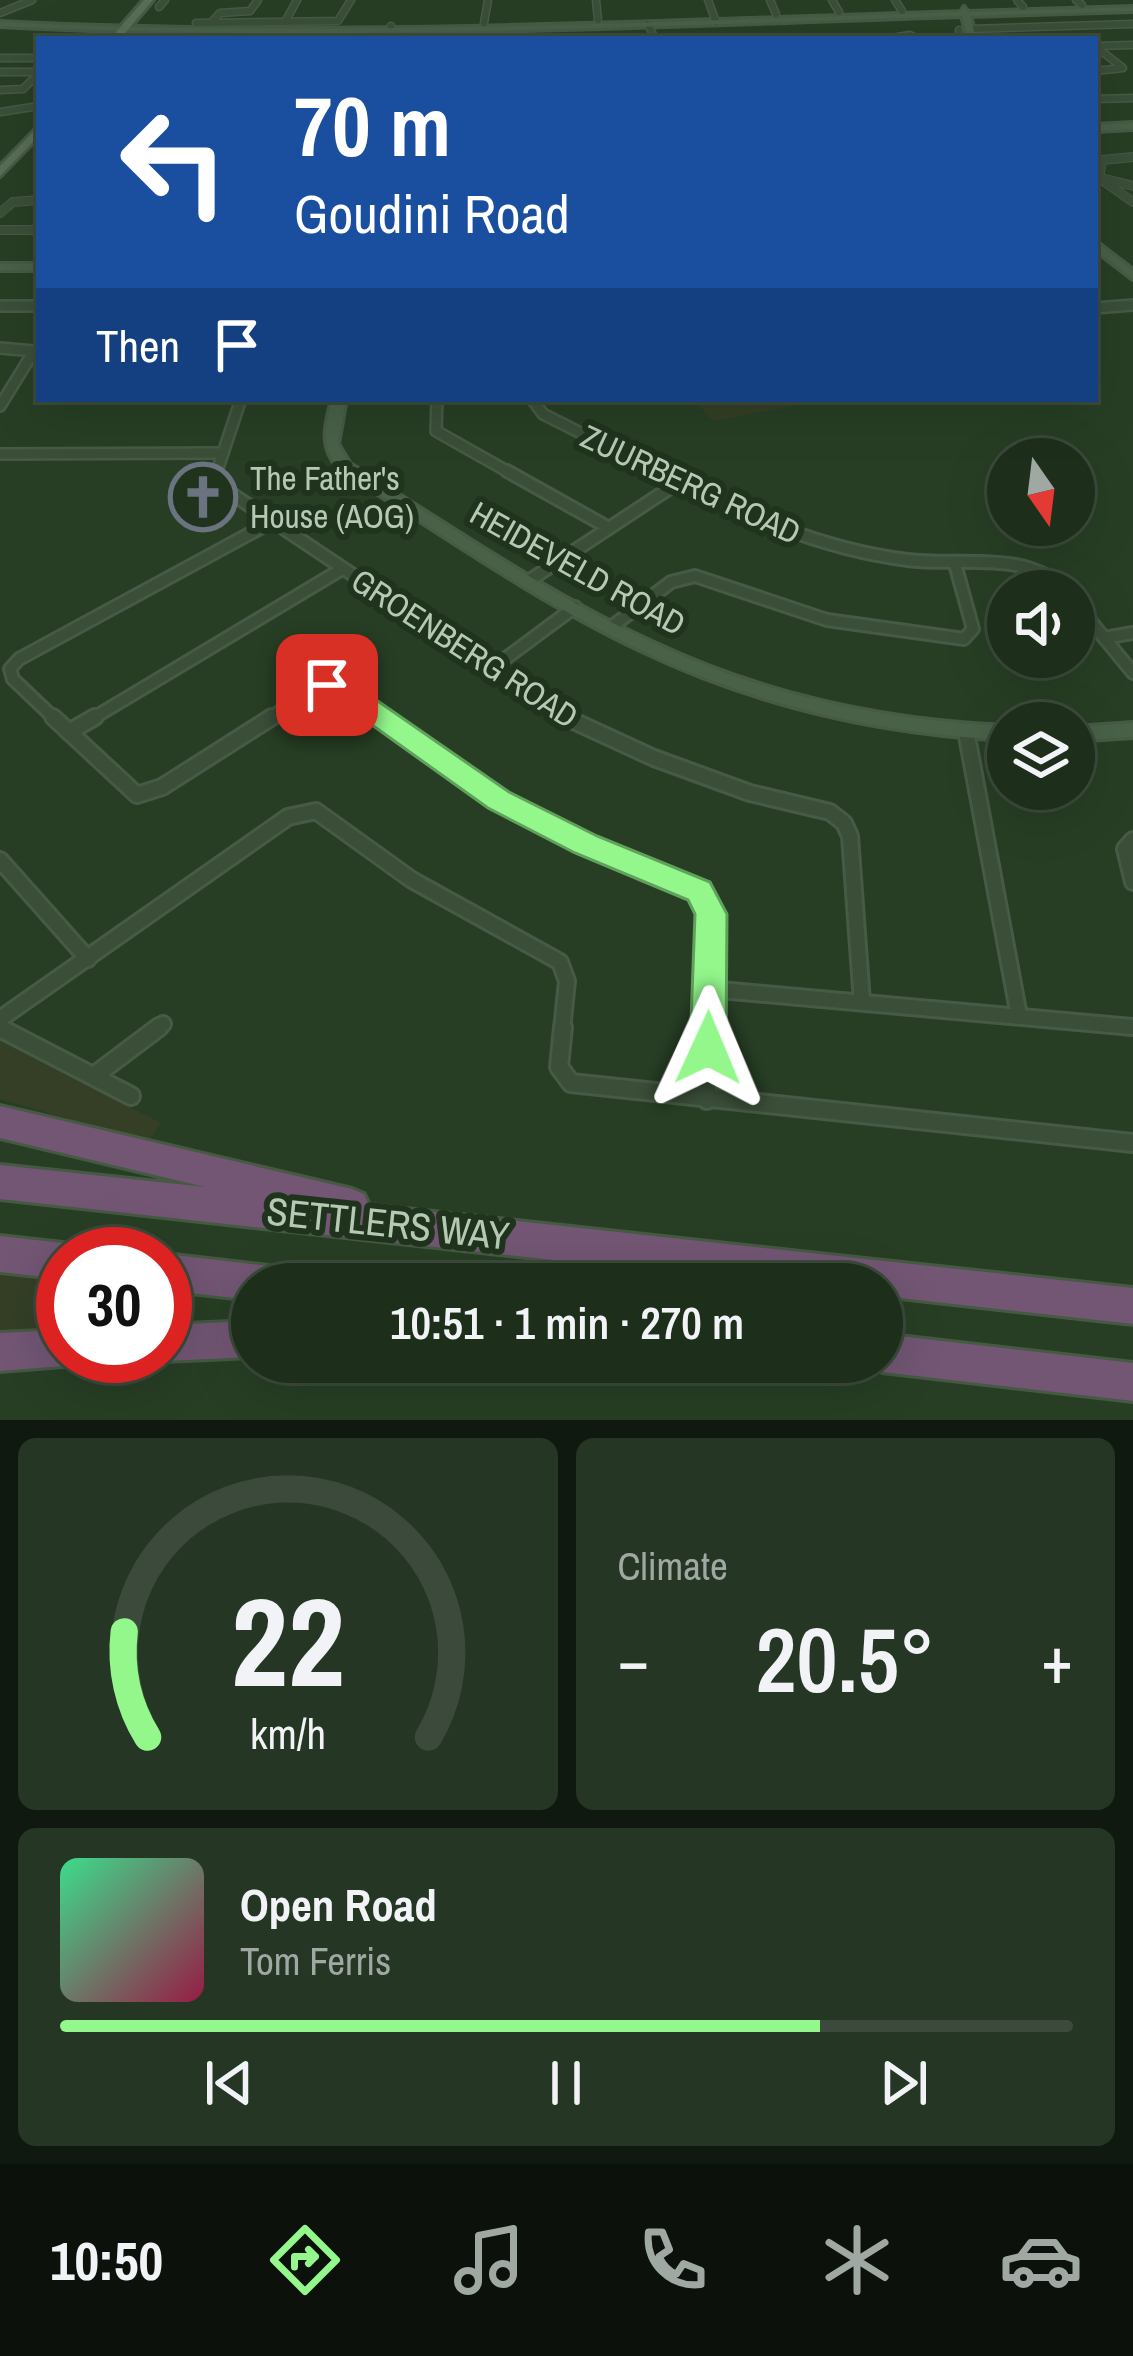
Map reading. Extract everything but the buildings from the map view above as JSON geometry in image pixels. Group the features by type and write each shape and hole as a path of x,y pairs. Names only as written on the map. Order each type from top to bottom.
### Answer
{"highway":[{"path":"0,1122 183,1169 472,1232"},
{"name":"SETTLERS WAY","path":"0,1182 1133,1306"},
{"path":"0,1254 36,1258"},
{"path":"192,1275 231,1280"},
{"path":"192,1341 231,1340"},
{"path":"903,1356 1133,1382"}],"main road":[{"path":"114,32 132,0"},
{"path":"114,32 154,4"},
{"path":"391,32 484,23 714,19 1020,4 1133,7"},
{"path":"0,23 114,32 391,32 648,24 776,14 1133,7"},
{"path":"962,8 965,36"},
{"path":"0,154 36,112"},
{"path":"1098,128 1133,126"},
{"path":"0,173 36,132"},
{"path":"1098,246 1133,275"},
{"path":"0,265 36,266"},
{"name":"HEIDEVELD ROAD","path":"338,402 330,441 338,461 610,628 781,698 987,732"},
{"path":"1095,733 1133,730"}],"street":[{"path":"0,13 32,0"},
{"path":"154,4 165,0"},
{"path":"212,23 220,14 250,11 258,0"},
{"path":"285,22 297,0"},
{"path":"196,23 340,21 351,0"},
{"path":"484,23 488,0"},
{"path":"596,0 598,20"},
{"path":"708,0 714,19"},
{"path":"770,0 776,14"},
{"path":"832,0 839,12"},
{"path":"895,0 902,10"},
{"path":"648,24 654,36"},
{"path":"965,36 1133,24"},
{"path":"1098,46 1133,45"},
{"path":"1098,48 1123,68 1098,71"},
{"path":"0,56 34,58"},
{"path":"0,72 36,72"},
{"path":"0,90 25,88 36,75"},
{"path":"1098,99 1133,98"},
{"path":"0,112 36,108"},
{"path":"0,112 26,118"},
{"path":"1098,174 1102,160 1133,157"},
{"path":"1098,177 1133,186"},
{"path":"1098,178 1133,202"},
{"path":"0,213 13,202 36,200"},
{"path":"0,230 36,230"},
{"path":"1098,307 1133,305"},
{"path":"0,306 36,306"},
{"path":"0,348 28,348 34,353 0,406"},
{"path":"0,454 223,453 241,402"},
{"path":"437,402 436,431 609,528"},
{"name":"ZUURBERG ROAD","path":"533,402 536,410 798,536 884,557 1040,570"},
{"name":"GROENBERG ROAD","path":"223,453 217,482 490,670 574,722 653,758 838,818 850,836 862,1002"},
{"path":"530,580 679,482"},
{"path":"273,521 19,658 6,683 69,732 132,792 144,794 318,687 337,686 498,800 586,845 699,891 711,914 707,1100"},
{"path":"610,628 671,581 695,576 827,620 964,638 973,629 955,564"},
{"path":"69,732 342,569"},
{"path":"490,670 575,608"},
{"path":"1095,627 1133,673"},
{"path":"1104,638 1133,633"},
{"path":"966,731 1019,1016"},
{"path":"131,1096 0,1024 288,817 316,812 412,880 560,962 567,981 559,1067 572,1083 1133,1143"},
{"path":"1133,840 1125,849 1133,882"},
{"path":"0,860 88,958"},
{"path":"709,989 1133,1028"},
{"path":"94,1076 163,1024"}],"green space":[{"path":"696,402 813,402 713,421"},
{"path":"0,1038 128,1100 126,1105 161,1123 148,1142 0,1099"},
{"path":"0,1275 36,1279 36,1333 0,1335"}],"place":[{"name":"The Father's House (AOG)","path":"203,497"}],"route":[{"path":"327,685 337,686 498,800 605,854 693,887 706,897 711,914 708,1048"}]}
